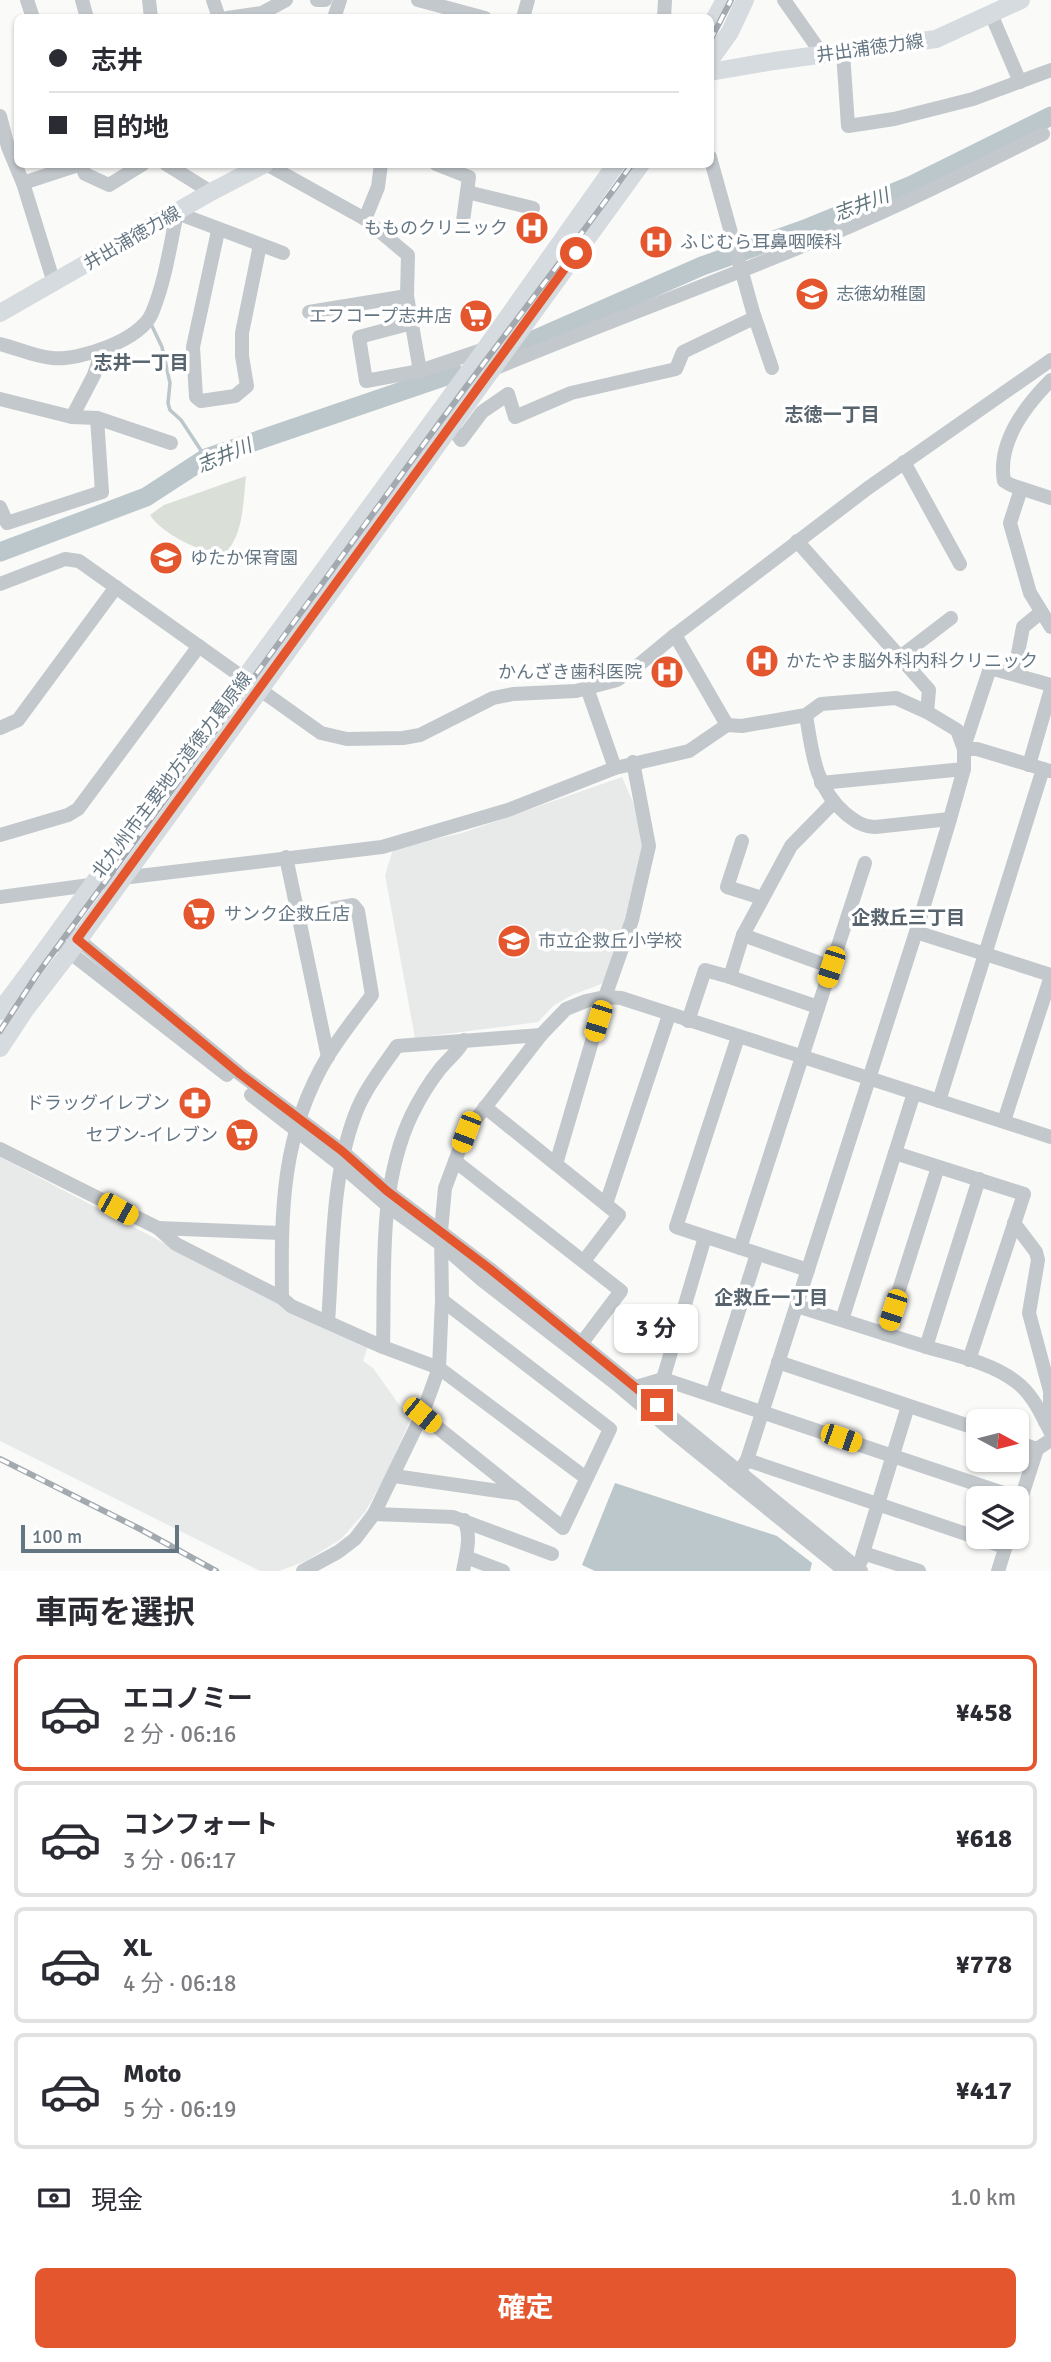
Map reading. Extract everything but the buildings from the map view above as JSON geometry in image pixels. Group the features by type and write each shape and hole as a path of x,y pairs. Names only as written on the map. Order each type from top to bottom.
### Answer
{"main road":[{"path":"714,20 725,0"},
{"path":"714,54 730,32 745,0"},
{"name":"井出浦徳力線","path":"714,71 936,39 1021,0"},
{"name":"井出浦徳力線","path":"0,313 257,168"},
{"name":"北九州市主要地方道徳力葛原線","path":"0,1048 260,688 444,420 485,349 613,168"},
{"name":"北九州市主要地方道徳力葛原線","path":"0,1011 244,678 444,420 489,370 637,168"}],"street":[{"path":"255,14 286,0"},
{"path":"317,0 325,0"},
{"path":"418,0 470,14"},
{"path":"784,0 822,54"},
{"path":"991,14 1020,82"},
{"path":"843,52 848,126 894,119 973,99 1051,70"},
{"path":"0,116 4,147 14,166"},
{"path":"489,370 833,233 1043,134"},
{"path":"15,168 23,183 54,283"},
{"path":"23,183 69,168"},
{"path":"83,168 85,174 109,185 137,168"},
{"path":"172,168 211,192"},
{"path":"272,168 365,219 408,255 407,296 419,370"},
{"path":"365,219 378,187 381,168"},
{"path":"446,168 469,177 463,220"},
{"path":"713,168 754,318 772,368"},
{"path":"467,192 533,208"},
{"path":"0,344 56,359 102,350 133,333 151,315 168,258 177,213 218,231 283,253"},
{"path":"218,231 194,347 196,397 201,401 235,396 247,386 242,356 242,333 260,245"},
{"path":"309,312 407,296"},
{"path":"444,420 461,440 482,412 508,394 515,417 571,393 676,369 683,352 754,318"},
{"path":"412,323 359,337 366,380 419,370 485,349"},
{"path":"72,417 94,375 102,350"},
{"path":"0,584 65,559 79,561 321,733 357,739 420,735 493,698 513,694 576,691 617,680 904,462 1051,360"},
{"path":"1051,380 1029,402 1015,425 1003,469 1004,481 1051,498"},
{"path":"0,399 72,417 97,418 171,443"},
{"path":"0,507 6,523 102,492 97,418"},
{"path":"904,462 960,564"},
{"path":"1021,489 1010,523 1030,593 1051,627"},
{"path":"797,541 929,690 927,712"},
{"path":"0,728 18,720 116,587"},
{"path":"1014,674 1023,628 1040,613"},
{"path":"900,657 951,618"},
{"path":"675,635 727,725"},
{"path":"0,835 68,815 78,808 199,646"},
{"path":"740,1471 797,1306 916,932 964,769 964,749 990,668 1051,687 1041,768 939,1101"},
{"path":"587,688 615,768"},
{"path":"0,897 122,878 382,847 508,810 633,762 689,751 727,725 742,726 806,715 821,704 896,698 957,730 964,749"},
{"path":"806,715 821,783 832,803 852,819 869,827 950,819"},
{"path":"964,749 977,749 1041,768"},
{"path":"556,1164 605,997 632,920 649,846 633,762"},
{"path":"821,783 964,769"},
{"path":"730,977 743,934 791,846 832,803"},
{"path":"742,841 727,887 762,898"},
{"path":"286,857 328,1057"},
{"path":"740,1248 865,863"},
{"path":"282,1298 281,1233 288,1157 297,1125 328,1057 372,995 358,911 353,905 298,915"},
{"path":"916,932 1051,975 1004,1121"},
{"path":"58,933 240,1074 297,1125 389,1200 636,1387 677,1423 740,1471 854,1570 863,1553 908,1406"},
{"path":"743,934 831,967"},
{"path":"688,1021 705,970 818,1007"},
{"path":"303,1571 338,1552 355,1539 374,1514 394,1476 422,1415 439,1368 442,1238 446,1188 454,1161 466,1132 541,1035 566,1009 605,997 621,998 1051,1137"},
{"path":"606,1204 669,1015"},
{"path":"328,1322 339,1179 343,1160 355,1115 367,1091 397,1046 541,1035"},
{"path":"738,1037 676,1227 808,1270"},
{"path":"383,1347 389,1200 401,1142 411,1116 434,1078 464,1040"},
{"path":"842,1320 914,1093"},
{"path":"485,1107 619,1215 584,1261"},
{"path":"0,1149 158,1228 176,1244 282,1298 291,1307 439,1368 586,1478"},
{"path":"895,1153 1024,1194 970,1360"},
{"path":"454,1161 621,1291 581,1344"},
{"path":"886,1334 938,1167"},
{"path":"926,1347 979,1179"},
{"path":"1014,1223 1036,1252 1038,1260 1029,1312 1050,1391 1048,1428"},
{"path":"158,1228 281,1233"},
{"path":"663,1379 705,1237"},
{"path":"442,1238 482,1280 615,1383 740,1471 878,1504 966,1530"},
{"path":"712,1395 757,1254"},
{"path":"422,1415 563,1528 610,1429 442,1300"},
{"path":"797,1306 970,1360 1000,1372 1016,1381 1040,1410 1048,1428"},
{"path":"778,1362 966,1425"},
{"path":"636,1387 663,1379 893,1456 970,1486"},
{"path":"1025,1486 1037,1449 1051,1440"},
{"path":"1029,1446 1037,1449"},
{"path":"394,1476 521,1494"},
{"path":"374,1514 453,1517 552,1554"},
{"path":"464,1520 467,1527 465,1564 503,1571"},
{"path":"998,1571 1005,1549"},
{"path":"863,1553 919,1571"}],"shaded area":[{"path":"246,476 240,525 227,552 209,551 185,542 160,527 150,515 164,505"},
{"path":"622,777 633,802 644,846 610,976 601,984 553,1006 538,1022 415,1038 385,875 393,849 462,833"},
{"path":"0,1157 278,1303 368,1346 363,1361 373,1368 400,1406 413,1414 386,1475 365,1512 341,1539 306,1561 279,1571 260,1571 0,1441"},
{"path":"615,1483 777,1536 812,1563 810,1571 595,1571 582,1565"}],"waterway":[{"name":"志井川","path":"513,349 702,266 805,229 912,185 1051,116"},
{"path":"151,324 162,347 170,383 170,410 181,420 206,458"},
{"name":"志井川","path":"0,552 146,497 206,458 455,373"}],"railway":[{"path":"714,33 731,0"},
{"path":"0,1031 36,976 329,574 629,168"},
{"path":"0,1459 140,1529 216,1571"}],"place":[{"name":"もものクリニック","path":"532,228"},
{"name":"ふじむら耳鼻咽喉科","path":"656,242"},
{"name":"志徳幼稚園","path":"812,294"},
{"name":"エフコープ志井店","path":"476,316"},
{"name":"ゆたか保育園","path":"166,558"},
{"name":"かたやま脳外科内科クリニック","path":"762,661"},
{"name":"かんざき歯科医院","path":"667,672"},
{"name":"サンク企救丘店","path":"199,914"},
{"name":"市立企救丘小学校","path":"514,941"},
{"name":"ドラッグイレブン","path":"195,1103"},
{"name":"セブン-イレブン","path":"242,1135"}],"district":[{"name":"志井一丁目","path":"141,362"},
{"name":"志徳一丁目","path":"832,414"},
{"name":"企救丘三丁目","path":"908,917"},
{"name":"企救丘一丁目","path":"771,1297"}],"route":[{"path":"576,253 77,939 240,1074 342,1151 387,1191 490,1269 657,1405"}]}
